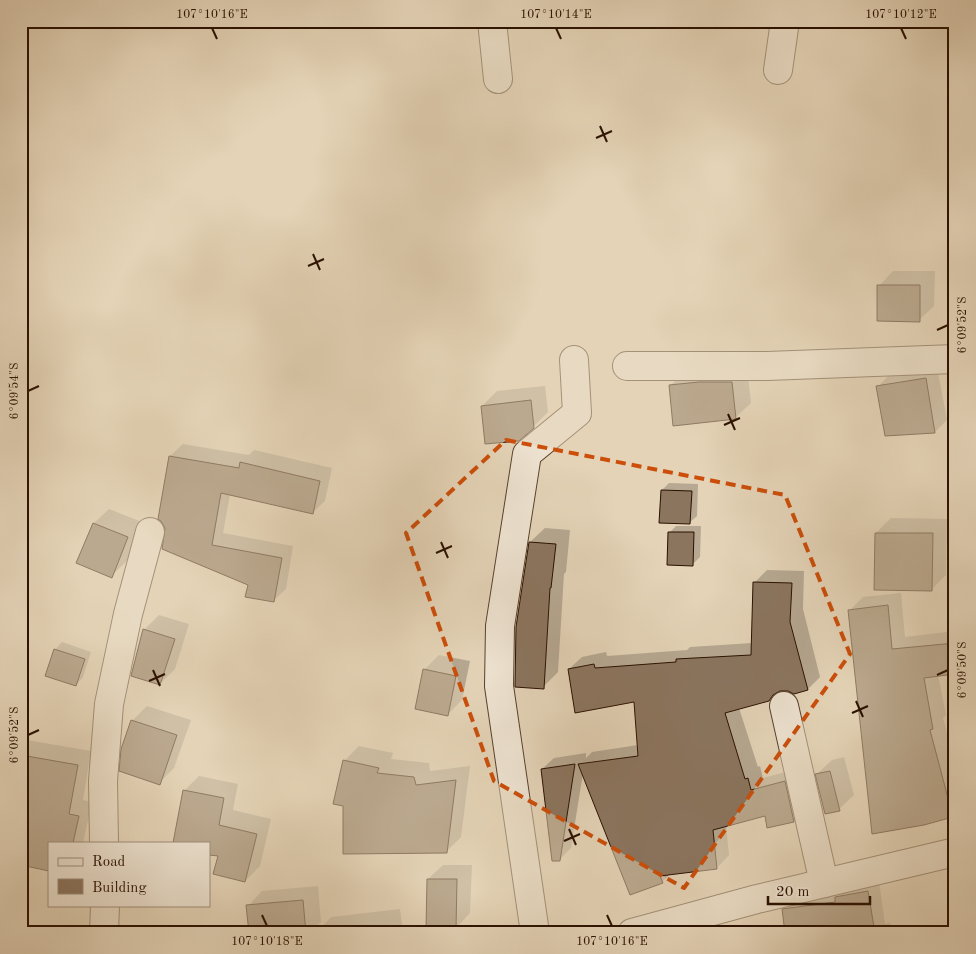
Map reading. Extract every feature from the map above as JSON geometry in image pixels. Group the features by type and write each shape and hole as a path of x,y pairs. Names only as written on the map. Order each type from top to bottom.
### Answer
{"street":[{"path":"492,21 498,79"},
{"path":"778,70 785,21"},
{"path":"627,366 767,366 955,359"},
{"path":"535,933 499,686 500,626 527,454 577,413 574,360"},
{"path":"104,842 103,782 109,704 128,614 150,532"},
{"path":"784,706 824,883"},
{"path":"632,933 824,883 955,852"},
{"path":"104,933 105,906"}],"highlighted area":[{"path":"506,440 785,495 850,654 684,888 494,781 406,533"}],"building":[{"path":"877,285 920,285 920,322 877,321"},
{"path":"926,378 935,433 885,436 876,386"},
{"path":"699,382 732,382 736,419 673,426 669,385"},
{"path":"531,400 534,428 519,441 485,444 481,406"},
{"path":"169,456 239,468 240,462 320,481 313,514 221,493 212,545 282,558 274,602 245,597 248,585 162,549 165,528 158,519"},
{"path":"661,490 692,491 690,524 659,523"},
{"path":"93,523 128,537 112,578 76,563"},
{"path":"668,532 694,532 693,566 667,565"},
{"path":"875,533 933,533 932,591 874,590"},
{"path":"529,542 556,544 550,588 544,689 515,687 516,627"},
{"path":"753,582 792,583 790,622 808,690 794,694 788,691 780,691 773,695 769,701 725,713 745,779 748,778 751,790 785,781 794,822 767,828 765,816 713,830 717,869 660,876 663,883 630,895 578,764 638,756 634,702 575,713 568,669 594,664 595,668 676,662 676,659 751,655"},
{"path":"888,605 892,649 955,643 955,674 924,678 933,729 930,730 953,817 924,825 872,834 848,610"},
{"path":"143,629 175,639 160,685 131,676"},
{"path":"54,649 85,659 76,686 45,676"},
{"path":"423,669 456,676 448,716 415,709"},
{"path":"131,720 177,735 160,785 119,771 121,749"},
{"path":"21,755 78,765 69,814 79,816 73,842 48,842 48,871 21,865"},
{"path":"343,760 379,768 377,773 414,777 416,785 456,780 447,853 343,854 343,806 333,804"},
{"path":"575,764 560,861 552,861 541,769"},
{"path":"830,771 840,811 825,814 815,774"},
{"path":"183,790 224,798 219,825 257,834 245,882 213,874 218,856 210,855 210,842 173,842"},
{"path":"427,879 457,879 456,929 426,929"},
{"path":"868,891 875,933 785,933 782,909 835,902 835,897"},
{"path":"303,900 306,933 249,933 246,905"}]}
